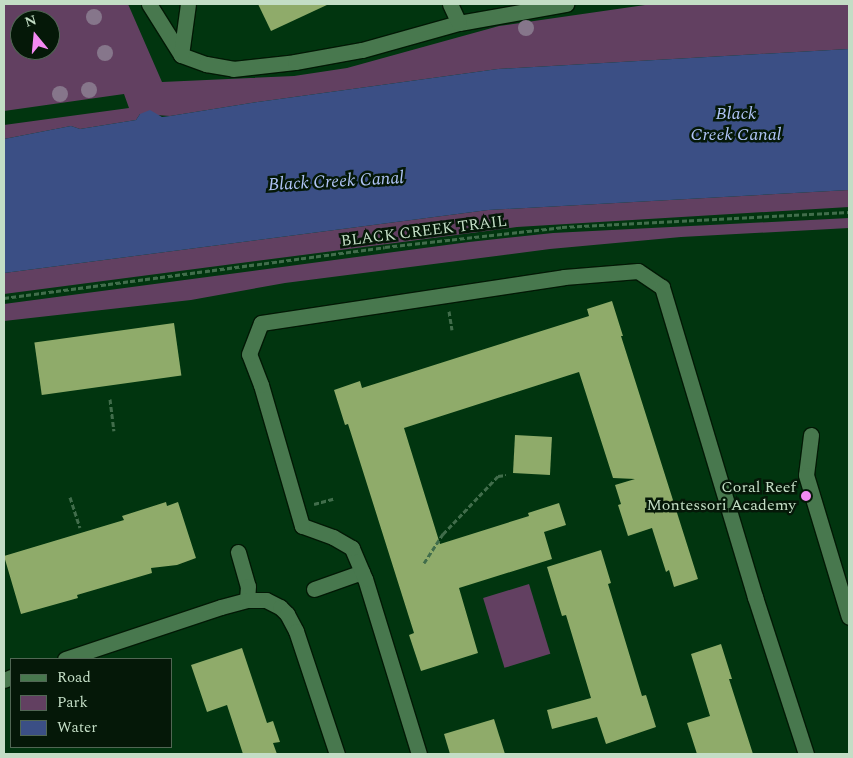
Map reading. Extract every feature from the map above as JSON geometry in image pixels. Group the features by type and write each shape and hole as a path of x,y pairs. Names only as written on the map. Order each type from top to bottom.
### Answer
{"street":[{"path":"149,4 181,55 206,64 233,69 295,62 362,50 459,23 566,4"},
{"path":"181,55 188,4"},
{"path":"450,4 459,23"},
{"path":"419,754 362,572 352,548 333,537 302,526 261,384 249,354 261,323 564,277 638,271 662,287 753,590 806,754"},
{"path":"811,435 806,475 849,616"},
{"path":"239,558 248,586 247,600"},
{"path":"314,588 362,572"},
{"path":"68,658 247,600 271,602 287,614 296,631 337,754"}],"path":[{"name":"BLACK CREEK TRAIL","path":"4,298 385,247 562,226 849,212"},
{"path":"110,399 114,431"},
{"path":"424,563 443,534 498,476 506,475"},
{"path":"70,497 80,527"}],"green space":[{"path":"4,4 128,4 162,82 294,76 347,68 499,26 652,4 849,4 849,49 498,69 170,116 140,114 136,120 80,129 71,126 4,139 4,125 129,108 124,94 4,111"},
{"path":"849,190 849,207 517,227 4,294 4,273 488,210"},
{"path":"849,218 849,228 681,237 550,249 285,283 191,300 4,321 4,304 469,242 553,233"},
{"path":"529,584 550,654 504,668 483,598"}],"water":[{"name":"Black Creek Canal","path":"849,49 849,190 488,210 4,273 4,139 71,126 80,129 136,120 140,114 150,110 162,117 498,69"}],"building":[{"path":"258,4 329,4 271,31"},
{"path":"612,301 623,336 621,336 698,579 674,587 669,570 666,572 652,528 628,536 618,505 621,504 615,485 635,479 613,478 579,372 404,428 440,544 529,516 528,513 559,503 566,525 544,532 552,559 459,588 478,653 421,671 409,635 414,633 348,424 345,425 334,390 360,381 362,388 589,316 587,309"},
{"path":"174,323 181,375 42,395 34,343"},
{"path":"515,435 552,437 550,475 513,473"},
{"path":"166,502 167,506 178,502 196,558 177,565 151,568 152,573 77,595 78,598 21,614 4,556 124,520 122,516"},
{"path":"601,550 611,583 608,584 642,696 646,695 656,727 606,744 597,717 552,729 547,710 591,698 566,615 562,616 547,567"},
{"path":"721,644 732,679 729,679 753,754 697,754 687,723 710,716 691,654"},
{"path":"242,648 267,723 273,721 280,742 273,743 277,754 243,754 227,705 207,712 191,665"},
{"path":"494,719 505,754 450,754 444,734"}],"place":[{"name":"Coral Reef Montessori Academy","path":"806,496"}]}
